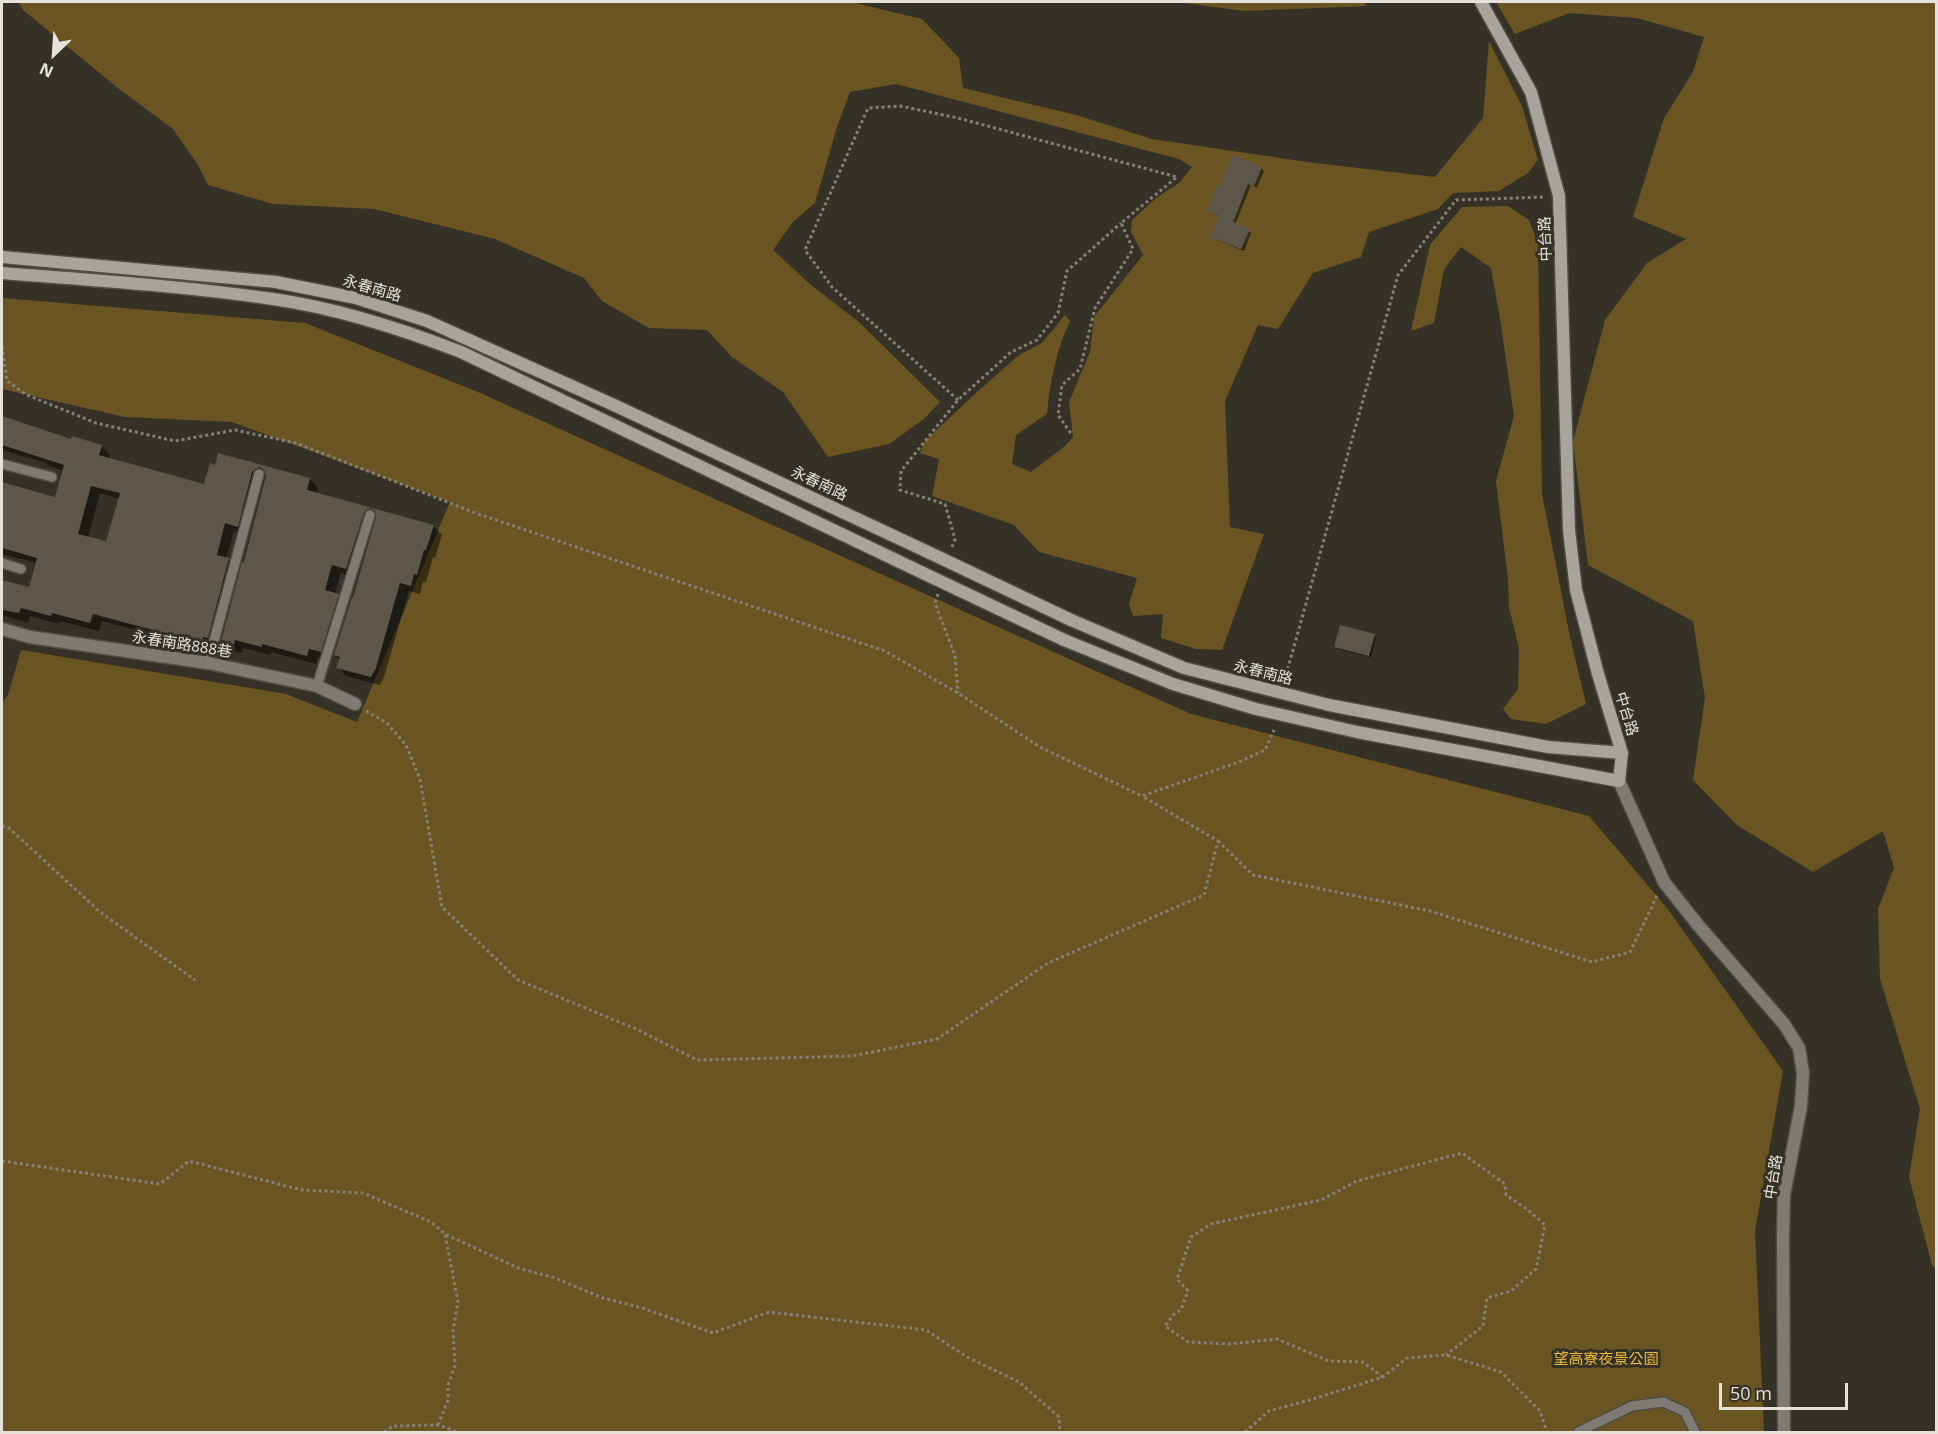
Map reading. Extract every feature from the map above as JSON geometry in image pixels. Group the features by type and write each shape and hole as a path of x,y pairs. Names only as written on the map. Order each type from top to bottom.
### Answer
{"street":[{"name":"中台路","path":"1481,2 1531,92 1560,196 1569,530 1576,590 1622,753 1619,782 1664,882 1784,1024 1799,1048 1803,1073 1801,1106 1784,1195 1785,1432"},
{"name":"永春南路","path":"2,257 276,282 356,298 427,321 627,411 1071,620 1184,668 1329,705 1548,747 1622,753"},
{"path":"2,273 275,299 332,311 419,336 461,352 1064,639 1173,684 1256,709 1357,732 1619,782"},
{"name":"永春南路888巷","path":"2,629 30,637 208,663 317,686 355,704"}],"lane":[{"path":"2,464 52,477"},
{"path":"208,663 259,474"},
{"path":"317,686 370,515"},
{"path":"2,563 21,569"},
{"path":"1578,1432 1632,1406 1663,1402 1685,1412 1695,1432"}],"path":[{"path":"951,550 955,539 945,504 900,490 901,471 958,400 1011,352 1037,340 1058,313 1067,271 1177,177 958,118 900,106 868,108 805,249 832,287 958,400"},
{"path":"1286,675 1398,275 1456,200 1560,196"},
{"path":"1072,435 1058,415 1062,385 1080,369 1095,308 1132,249 1121,223"},
{"path":"2,346 7,381 27,395 96,423 175,441 235,430 296,443 478,514 885,651 957,693 1040,747 1142,796 1218,841 1252,875 1430,911 1592,962 1630,952 1664,882"},
{"path":"939,592 935,603 955,656 957,693"},
{"path":"355,704 387,723 406,745 420,779 442,907 518,980 636,1029 697,1060 852,1056 937,1039 1048,963 1204,895 1218,841"},
{"path":"1142,796 1239,762 1265,750 1274,730"},
{"path":"2,826 9,828 100,912 195,980"},
{"path":"1383,1377 1363,1362 1329,1361 1277,1339 1229,1344 1188,1342 1165,1326 1173,1315 1181,1310 1188,1291 1177,1279 1191,1237 1211,1224 1321,1200 1357,1180 1462,1153 1505,1184 1506,1195 1545,1225 1536,1269 1511,1291 1487,1298 1483,1326 1446,1355"},
{"path":"2,1161 160,1184 189,1161 302,1190 363,1193 431,1222 446,1233 518,1268 555,1278 603,1298 642,1308 713,1333 769,1312 926,1330 967,1357 1019,1382 1059,1417 1060,1432"},
{"path":"438,1425 448,1400 448,1385 455,1366 453,1330 458,1302 446,1233"},
{"path":"1245,1432 1269,1411 1383,1377 1407,1358 1446,1355 1501,1372 1540,1411 1547,1432"},
{"path":"384,1432 393,1426 438,1425 458,1432"}],"green space":[{"path":"19,2 851,2 922,19 959,58 963,88 1076,115 1152,139 1307,162 1435,177 1483,118 1489,41 1522,106 1538,160 1528,173 1499,191 1453,193 1438,209 1369,232 1361,257 1313,273 1278,329 1258,325 1225,401 1230,527 1264,534 1222,650 1196,649 1161,638 1163,614 1133,616 1129,604 1137,578 1039,552 1014,525 932,496 939,459 920,453 925,441 1019,355 1042,343 1065,315 1070,321 1054,366 1047,414 1016,435 1012,464 1031,472 1073,437 1069,402 1090,352 1094,317 1143,255 1131,232 1132,220 1156,198 1179,183 1192,167 1179,159 896,84 850,92 837,127 815,203 793,222 773,250 811,285 859,322 940,402 924,419 889,444 828,457 783,392 732,357 707,330 649,328 602,301 584,278 495,239 374,209 273,204 208,185 198,165 173,129 119,89 23,10"},
{"path":"1178,2 1363,2 1367,6 1244,11"},
{"path":"1496,2 1936,2 1936,1269 1932,1265 1909,1177 1920,1109 1880,979 1878,909 1894,868 1883,831 1813,872 1737,825 1693,780 1705,698 1693,621 1588,565 1573,441 1605,320 1647,263 1686,239 1633,217 1664,118 1693,72 1704,37 1637,18 1569,13 1515,34"},
{"path":"1508,206 1529,220 1538,244 1542,494 1570,637 1586,704 1546,724 1511,719 1503,709 1518,689 1519,648 1509,607 1508,579 1496,481 1514,416 1491,268 1461,247 1444,269 1434,323 1411,331 1430,245 1462,207"},
{"name":"望高寮夜景公園","path":"2,298 305,323 478,392 1191,714 1589,816 1667,908 1783,1071 1755,1231 1764,1432 2,1432 2,703 8,695 21,650 286,694 357,722 450,502 232,422 125,417 2,389"}],"building":[{"path":"1233,155 1262,167 1254,186 1248,184 1233,222 1250,229 1241,249 1210,237 1219,216 1207,211"},
{"path":"2,416 71,439 72,436 102,445 99,455 204,484 210,463 215,465 218,453 310,478 307,490 434,525 411,586 400,583 376,668 371,677 336,668 340,657 334,655 376,517 375,511 371,508 364,513 346,569 332,565 325,590 339,594 321,652 309,649 307,656 262,644 262,647 235,640 234,645 221,642 266,476 260,467 252,472 238,527 225,523 217,555 229,558 208,638 203,637 202,643 93,614 90,623 21,608 19,613 2,610 2,580 29,587 37,558 2,548 2,482 55,497 64,465 2,445","holes":["91,486 120,493 106,541 78,534"]},
{"path":"1340,625 1375,634 1369,656 1334,647"}]}
